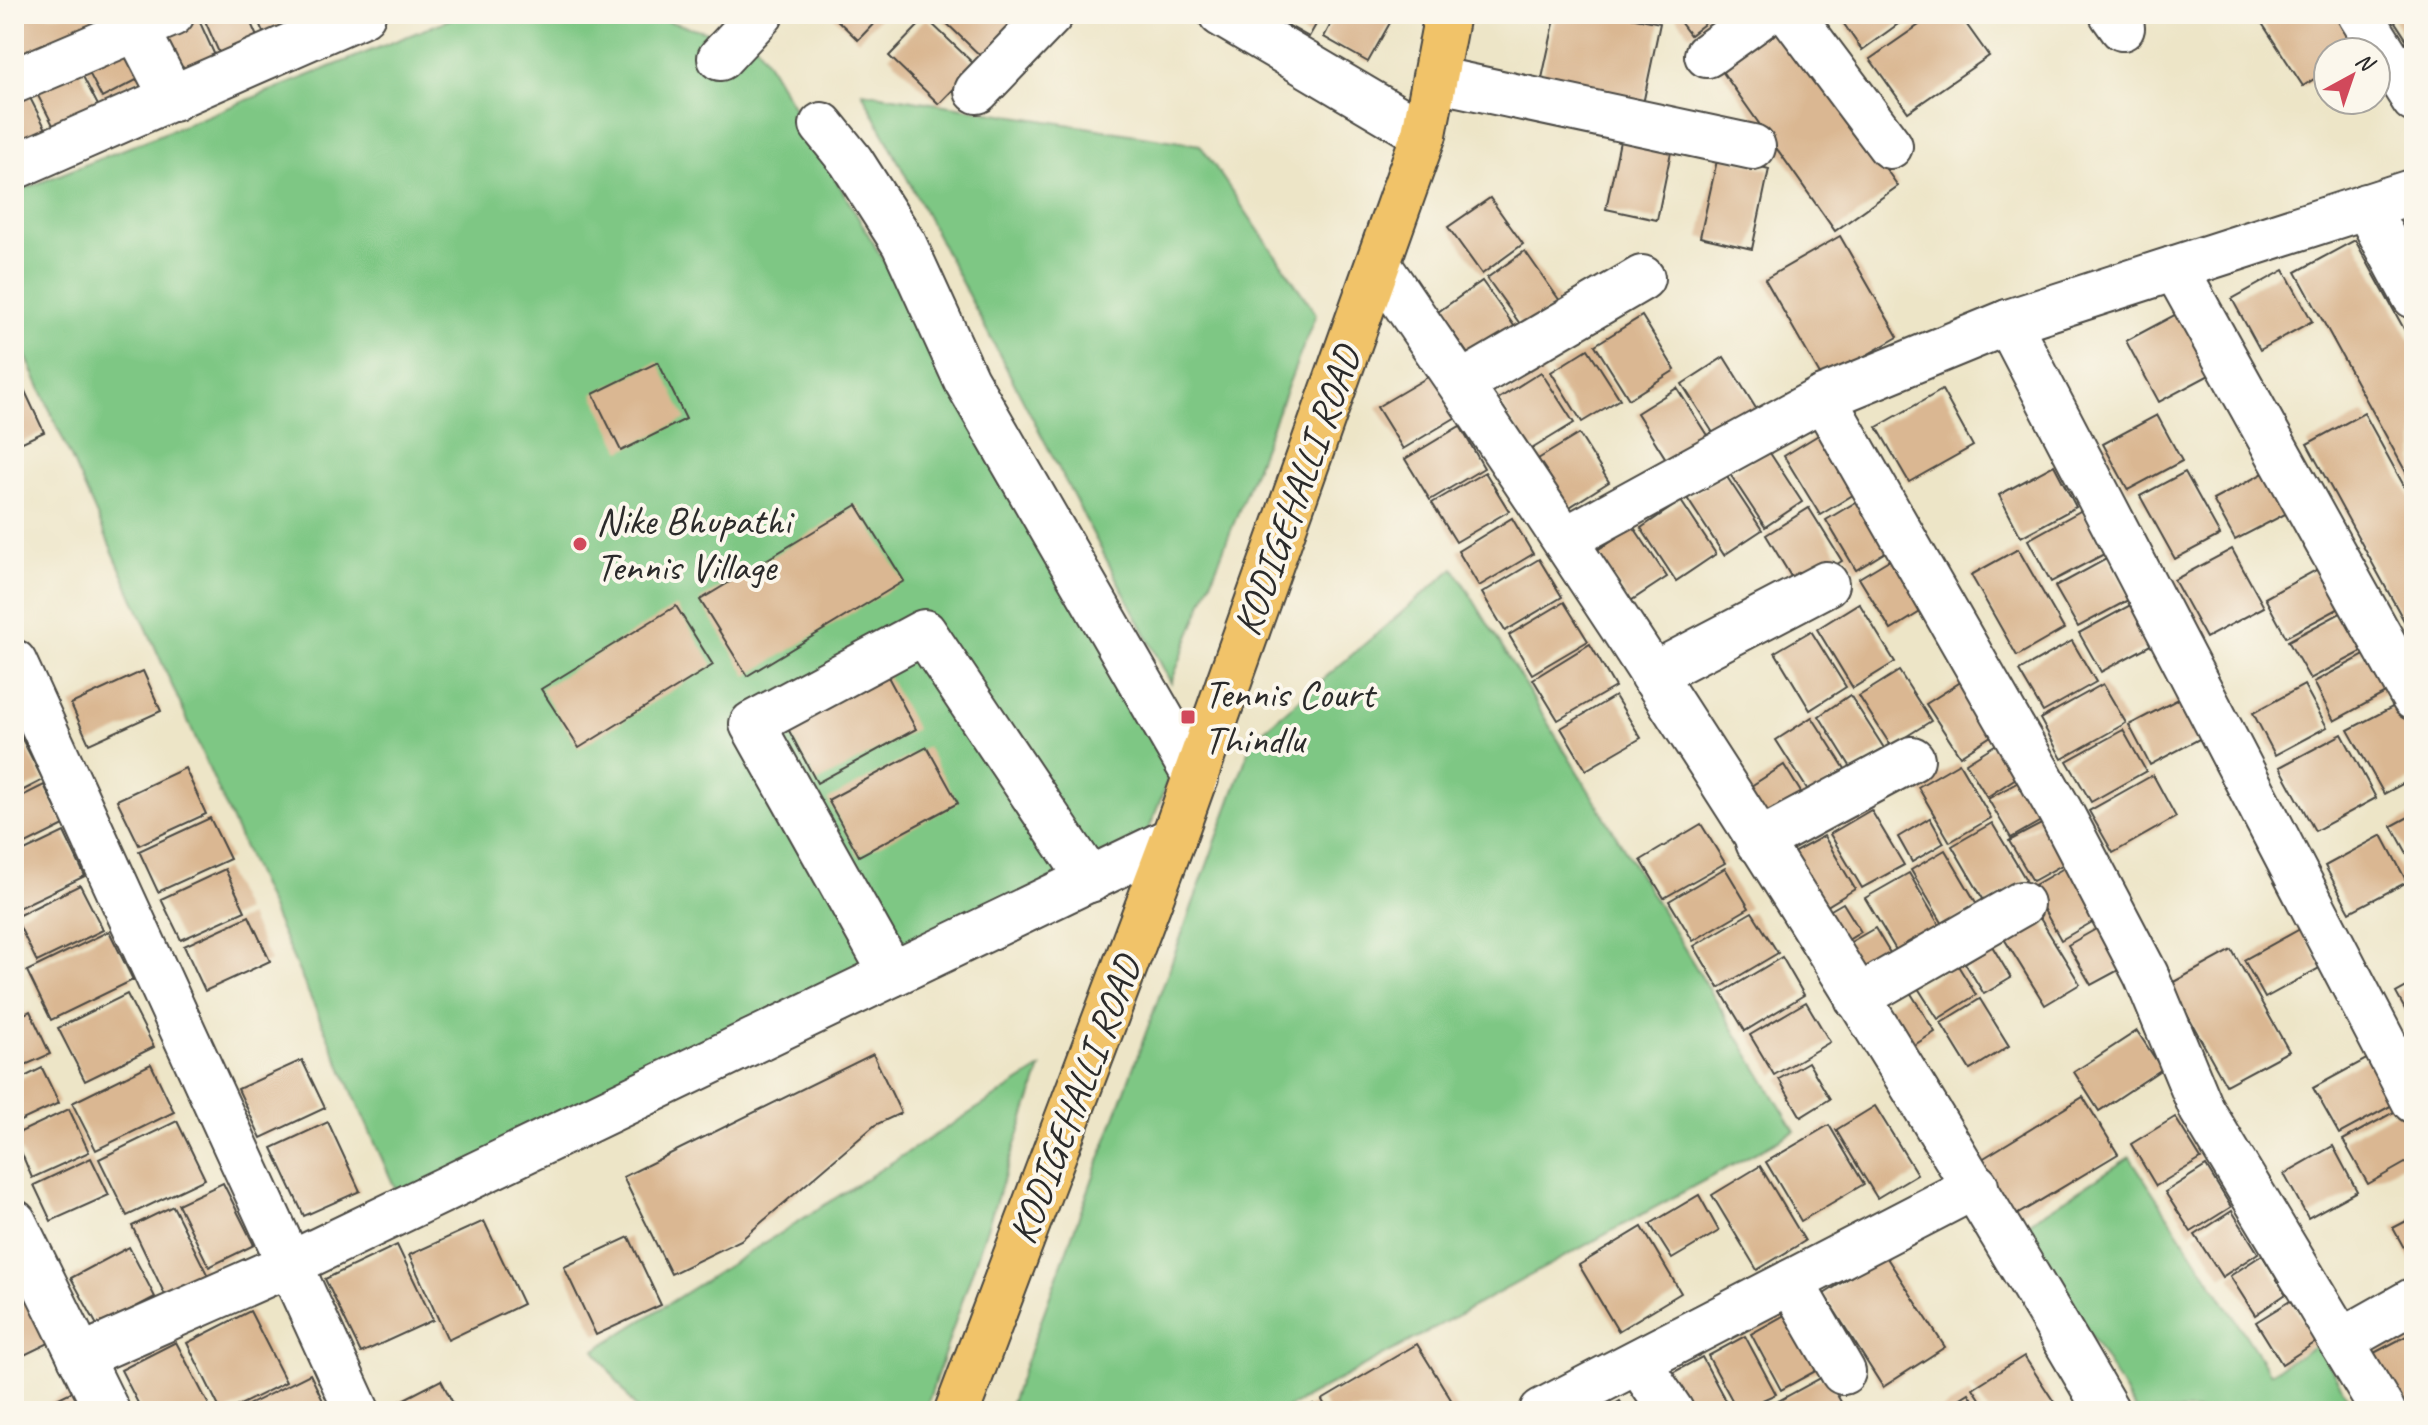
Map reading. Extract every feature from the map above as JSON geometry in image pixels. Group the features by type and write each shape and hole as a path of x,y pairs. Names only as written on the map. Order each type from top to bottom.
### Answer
{"main road":[{"name":"KODIGEHALLI ROAD","path":"957,1411 1196,778 1424,134 1447,14"}],"street":[{"path":"14,167 363,14"},
{"path":"720,58 761,14"},
{"path":"977,91 1051,14"},
{"path":"1221,14 1424,134"},
{"path":"1707,55 1764,14"},
{"path":"1791,14 1890,146"},
{"path":"2360,14 2414,100"},
{"path":"14,81 146,19 173,99"},
{"path":"1435,79 1753,147"},
{"path":"822,125 851,161 904,244 966,380 1196,778"},
{"path":"1566,539 1823,398 2008,322 2414,191"},
{"path":"2366,206 2414,296"},
{"path":"1378,264 1566,539 1976,1186 2107,1411"},
{"path":"2175,268 2414,698"},
{"path":"1461,384 1642,278"},
{"path":"2008,322 2414,1101"},
{"path":"1823,398 2060,811 2146,975 2202,1110 2383,1411"},
{"path":"1652,675 1826,584"},
{"path":"892,974 752,724 924,632 1090,880"},
{"path":"14,662 357,1411"},
{"path":"1758,842 1912,759"},
{"path":"80,1357 290,1264 1173,839"},
{"path":"1857,998 2021,904"},
{"path":"1542,1411 1976,1186"},
{"path":"14,1222 107,1411"},
{"path":"1791,1282 1843,1372"},
{"path":"2343,1340 2414,1300"},
{"path":"1638,1362 1671,1411"}],"green space":[{"name":"Nike Bhupathi Tennis Village","path":"463,14 640,14 757,45 1176,759 1148,832 398,1195 14,329 14,193"},
{"path":"862,92 1200,145 1316,314 1171,683"},
{"path":"1454,568 1795,1131 1282,1411 1008,1411 1253,739"},
{"path":"1041,1068 925,1411 638,1411 595,1350"},
{"path":"2130,1157 2270,1373 2317,1345 2356,1411 2136,1411 2025,1225"}],"building":[{"path":"14,14 46,15 116,14 14,73"},
{"path":"202,14 247,14 258,39 220,55"},
{"path":"255,14 310,14 267,41"},
{"path":"831,14 883,14 858,40"},
{"path":"937,14 1006,14 1021,28 988,63"},
{"path":"1268,14 1322,14 1309,37"},
{"path":"1336,14 1395,14 1368,62 1324,37"},
{"path":"1556,14 1616,14 1660,23 1643,104 1541,83"},
{"path":"1674,14 1717,14 1690,35"},
{"path":"1837,14 1912,14 1862,50"},
{"path":"1935,14 1959,14 1989,56 1908,112 1870,59"},
{"path":"2256,14 2341,14 2356,36 2312,36 2312,80 2303,86"},
{"path":"2390,14 2414,14 2414,51"},
{"path":"198,18 217,60 173,79 154,37"},
{"path":"926,18 976,66 939,104 889,56"},
{"path":"1780,20 1898,186 1835,231 1717,64"},
{"path":"127,39 146,75 102,98 83,61"},
{"path":"75,61 102,113 58,135 32,84"},
{"path":"25,88 48,133 14,151 14,94"},
{"path":"1620,141 1671,152 1657,220 1606,209"},
{"path":"1718,156 1769,169 1752,249 1700,237"},
{"path":"1490,198 1523,244 1482,274 1448,227"},
{"path":"1840,236 1898,337 1823,380 1765,279"},
{"path":"2355,240 2414,347 2414,487 2296,272"},
{"path":"1525,251 1560,301 1523,328 1487,278"},
{"path":"2284,270 2312,321 2260,350 2232,299"},
{"path":"1482,281 1517,330 1473,361 1438,312"},
{"path":"2182,311 2215,372 2159,402 2126,341"},
{"path":"1642,316 1675,370 1629,399 1595,345"},
{"path":"1588,349 1620,399 1582,422 1551,372"},
{"path":"1724,357 1757,410 1715,436 1682,384"},
{"path":"658,362 686,419 621,451 593,394"},
{"path":"1541,372 1574,423 1530,450 1498,399"},
{"path":"1433,374 1458,416 1403,449 1377,407"},
{"path":"23,387 44,432 14,446 14,391"},
{"path":"1677,388 1708,437 1668,462 1637,413"},
{"path":"1942,390 1973,446 1909,482 1877,427"},
{"path":"2364,413 2414,504 2414,639 2307,444"},
{"path":"2157,415 2182,461 2128,490 2103,444"},
{"path":"1460,426 1484,468 1430,500 1405,459"},
{"path":"1825,431 1861,490 1820,515 1784,456"},
{"path":"1579,434 1609,482 1568,508 1538,459"},
{"path":"1768,450 1802,502 1765,527 1730,474"},
{"path":"2054,465 2076,507 2021,537 1999,495"},
{"path":"2271,469 2293,510 2235,540 2213,500"},
{"path":"1485,472 1509,511 1456,542 1432,503"},
{"path":"2185,472 2220,535 2175,559 2140,496"},
{"path":"1725,474 1762,530 1724,555 1687,498"},
{"path":"1861,499 1892,548 1856,570 1826,520"},
{"path":"1681,501 1716,554 1676,581 1641,528"},
{"path":"857,505 904,581 747,676 700,600"},
{"path":"1809,508 1842,561 1798,588 1766,535"},
{"path":"2082,510 2106,553 2051,582 2028,540"},
{"path":"1512,518 1533,554 1479,586 1458,551"},
{"path":"1633,526 1667,577 1629,602 1596,551"},
{"path":"2018,549 2064,629 2017,656 1971,575"},
{"path":"2232,549 2264,607 2206,638 2174,580"},
{"path":"1894,557 1925,609 1891,630 1859,578"},
{"path":"2108,558 2130,599 2078,627 2055,587"},
{"path":"1539,559 1562,597 1505,631 1482,593"},
{"path":"2325,565 2347,604 2286,637 2265,598"},
{"path":"1564,602 1588,641 1532,674 1509,635"},
{"path":"1859,603 1895,662 1853,688 1817,629"},
{"path":"2134,603 2156,642 2101,672 2079,633"},
{"path":"676,606 713,665 579,748 541,689"},
{"path":"2348,609 2369,648 2310,679 2288,641"},
{"path":"1811,631 1846,687 1810,710 1775,652"},
{"path":"2072,641 2096,682 2043,712 2019,671"},
{"path":"1590,644 1615,687 1558,720 1533,679"},
{"path":"2368,653 2389,691 2334,721 2314,682"},
{"path":"143,671 161,711 89,744 71,704"},
{"path":"1899,671 1931,721 1891,746 1859,696"},
{"path":"886,673 916,729 817,783 787,727"},
{"path":"1964,680 1997,732 1960,756 1926,704"},
{"path":"2103,684 2126,723 2062,759 2040,719"},
{"path":"2304,685 2327,727 2275,755 2253,713"},
{"path":"1850,695 1884,748 1852,769 1819,716"},
{"path":"1615,696 1641,738 1586,770 1561,728"},
{"path":"2184,696 2205,736 2150,765 2129,725"},
{"path":"2402,702 2414,724 2414,778 2384,794 2348,730"},
{"path":"1812,717 1847,772 1811,795 1776,740"},
{"path":"2123,730 2146,771 2091,802 2067,761"},
{"path":"18,731 43,780 14,795 14,734"},
{"path":"2342,734 2376,798 2315,831 2280,767"},
{"path":"1998,743 2019,776 1987,797 1966,763"},
{"path":"927,747 958,803 859,856 828,800"},
{"path":"1959,763 1991,818 1950,842 1918,787"},
{"path":"1784,765 1807,802 1761,832 1737,795"},
{"path":"185,768 206,814 139,845 117,800"},
{"path":"2153,775 2176,817 2113,853 2089,811"},
{"path":"2024,779 2046,818 2011,838 1988,799"},
{"path":"44,785 64,825 14,850 14,800"},
{"path":"1871,810 1904,865 1862,888 1830,834"},
{"path":"2414,814 2414,866 2392,826"},
{"path":"210,818 230,859 158,892 139,851"},
{"path":"1930,818 1944,843 1912,862 1898,837"},
{"path":"2047,821 2069,861 2033,881 2009,841"},
{"path":"1992,823 2026,880 1986,904 1952,846"},
{"path":"1701,824 1725,863 1664,898 1641,860"},
{"path":"64,832 85,876 14,910 14,856"},
{"path":"2382,835 2407,882 2350,912 2325,866"},
{"path":"1824,836 1855,889 1814,914 1782,859"},
{"path":"1945,850 1978,906 1944,926 1911,870"},
{"path":"2071,864 2101,917 2061,940 2031,887"},
{"path":"1725,868 1749,908 1693,941 1669,901"},
{"path":"225,869 245,911 181,940 161,899"},
{"path":"1909,873 1942,930 1899,955 1865,898"},
{"path":"80,885 103,930 37,962 15,917"},
{"path":"1843,903 1861,932 1835,948 1817,918"},
{"path":"1752,912 1778,953 1719,988 1694,946"},
{"path":"2038,915 2080,984 2045,1005 2003,937"},
{"path":"249,916 270,961 205,991 184,946"},
{"path":"2105,924 2128,965 2091,985 2068,945"},
{"path":"1875,928 1893,958 1853,981 1835,951"},
{"path":"2300,929 2321,967 2265,998 2244,960"},
{"path":"109,931 133,980 51,1020 27,971"},
{"path":"1992,946 2011,978 1984,994 1965,963"},
{"path":"2232,950 2289,1051 2226,1085 2170,984"},
{"path":"1782,957 1804,995 1745,1031 1722,993"},
{"path":"1957,964 1976,995 1938,1019 1918,988"},
{"path":"2414,983 2414,1026 2396,993"},
{"path":"14,987 24,1007 14,1012"},
{"path":"1910,992 1935,1032 1903,1052 1878,1012"},
{"path":"127,994 154,1047 85,1081 58,1028"},
{"path":"1980,999 2009,1046 1970,1070 1941,1023"},
{"path":"1806,1002 1830,1042 1774,1075 1750,1035"},
{"path":"30,1011 50,1054 14,1070 14,1019"},
{"path":"2137,1031 2162,1069 2099,1111 2074,1072"},
{"path":"873,1054 901,1113 875,1125 741,1240 671,1274 623,1177"},
{"path":"2370,1057 2396,1103 2339,1134 2313,1088"},
{"path":"302,1060 325,1108 261,1138 238,1089"},
{"path":"1808,1062 1830,1099 1801,1117 1779,1079"},
{"path":"151,1064 174,1112 96,1150 72,1103"},
{"path":"42,1068 59,1103 14,1124 14,1082"},
{"path":"2083,1097 2118,1154 2008,1220 1974,1164"},
{"path":"1875,1106 1917,1174 1877,1198 1836,1130"},
{"path":"2401,1108 2414,1131 2414,1158 2368,1184 2343,1140"},
{"path":"69,1109 89,1152 32,1178 14,1135"},
{"path":"2175,1117 2201,1159 2156,1186 2131,1144"},
{"path":"177,1121 205,1179 127,1216 99,1159"},
{"path":"328,1122 360,1191 304,1216 272,1148"},
{"path":"1829,1125 1864,1184 1801,1221 1766,1162"},
{"path":"2333,1146 2357,1191 2308,1218 2284,1174"},
{"path":"91,1158 109,1195 51,1221 34,1185"},
{"path":"1760,1166 1805,1241 1757,1270 1712,1195"},
{"path":"2206,1166 2231,1207 2191,1232 2165,1192"},
{"path":"223,1183 254,1245 209,1267 178,1204"},
{"path":"1699,1195 1719,1231 1672,1259 1650,1224"},
{"path":"173,1206 208,1276 166,1297 132,1226"},
{"path":"2232,1211 2258,1253 2222,1277 2195,1235"},
{"path":"2414,1217 2414,1266 2393,1228"},
{"path":"484,1221 523,1304 448,1340 409,1255"},
{"path":"1642,1227 1681,1293 1618,1331 1579,1265"},
{"path":"629,1237 661,1305 596,1335 564,1267"},
{"path":"397,1245 433,1320 361,1353 325,1279"},
{"path":"129,1247 155,1297 98,1327 71,1278"},
{"path":"1885,1255 1945,1347 1883,1387 1824,1294"},
{"path":"2262,1255 2286,1294 2255,1315 2230,1276"},
{"path":"30,1299 51,1342 14,1360 14,1306"},
{"path":"2290,1301 2316,1342 2282,1364 2256,1322"},
{"path":"250,1311 286,1382 228,1411 221,1411 187,1343"},
{"path":"1790,1312 1821,1368 1781,1390 1751,1334"},
{"path":"2414,1332 2414,1411 2406,1411 2374,1353"},
{"path":"1745,1336 1776,1394 1738,1411 1708,1356"},
{"path":"176,1342 212,1411 142,1411 121,1370"},
{"path":"1417,1344 1458,1411 1328,1411 1322,1400"},
{"path":"2024,1356 2054,1402 2039,1411 1988,1411 1973,1388"},
{"path":"1702,1357 1731,1411 1678,1411 1661,1379"},
{"path":"310,1374 328,1411 236,1411"},
{"path":"1826,1375 1846,1411 1760,1411"},
{"path":"441,1380 457,1411 381,1411"},
{"path":"75,1390 86,1411 32,1411"},
{"path":"1969,1393 1980,1411 1940,1411"},
{"path":"1620,1401 1626,1411 1604,1411"},
{"path":"1313,1404 1317,1411 1301,1411"}],"place":[{"name":"Nike Bhupathi Tennis Village","path":"580,544"},
{"name":"Tennis Court Thindlu","path":"1188,717"}]}
